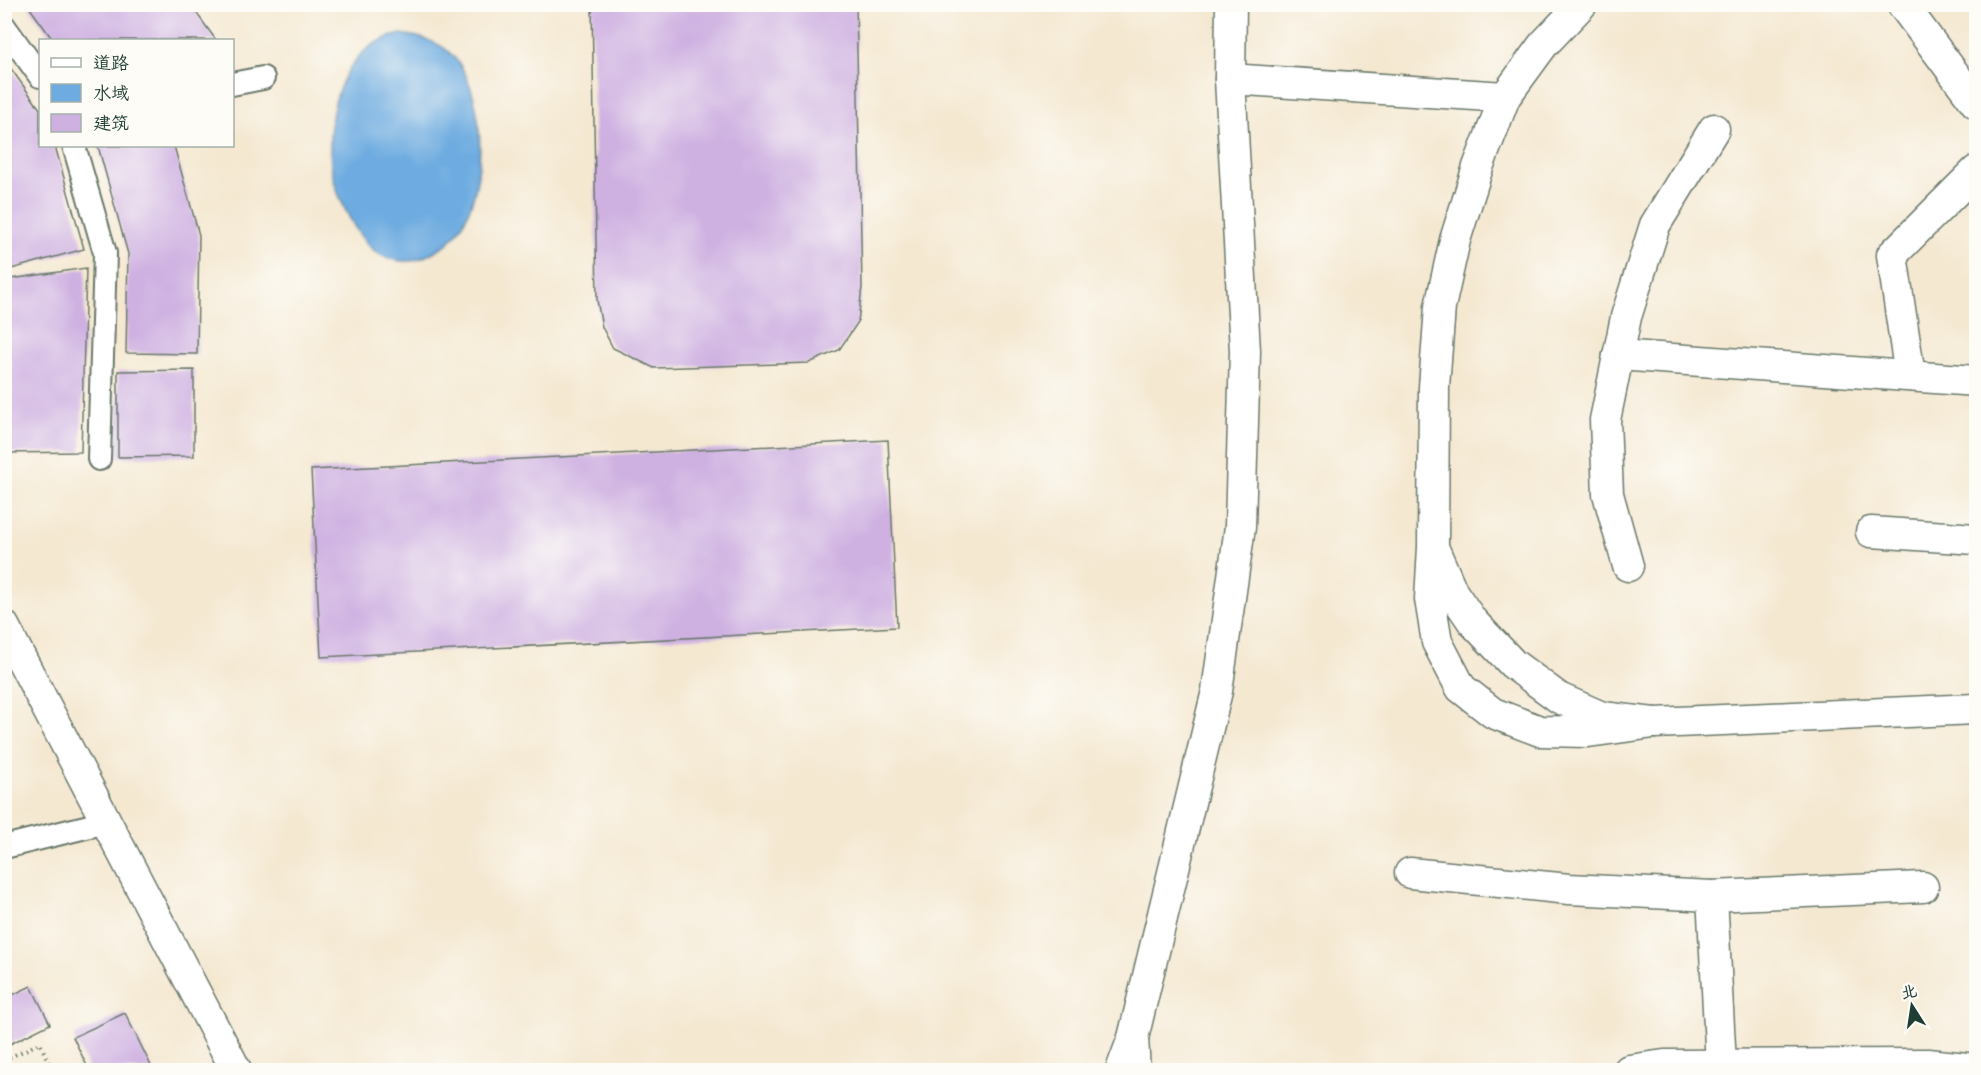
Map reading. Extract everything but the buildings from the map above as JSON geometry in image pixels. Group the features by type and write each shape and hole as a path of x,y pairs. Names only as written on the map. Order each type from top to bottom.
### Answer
{"street":[{"path":"1121,1071 1133,1038 1217,691 1240,527 1245,351 1230,79 1231,4"},
{"path":"1582,4 1543,45 1505,97 1478,167 1455,240 1440,307 1434,387 1433,547 1430,599 1437,642 1461,688 1493,713 1540,731 1588,732 1654,723 1977,709"},
{"path":"1902,4 1977,103"},
{"path":"4,26 39,75"},
{"path":"234,84 263,78"},
{"path":"1230,79 1505,97"},
{"path":"1628,566 1608,494 1605,420 1626,317 1655,225 1714,129"},
{"path":"74,147 105,253 99,459"},
{"path":"1910,376 1892,255 1977,171"},
{"path":"1618,355 1977,381"},
{"path":"1871,532 1977,539"},
{"path":"1433,547 1453,593 1473,622 1513,664 1559,698 1602,717 1654,723"},
{"path":"4,626 236,1071"},
{"path":"4,847 106,822"},
{"path":"1410,873 1569,889 1712,896 1923,887"},
{"path":"1712,896 1724,1068"},
{"path":"1133,1038 1135,1071"},
{"path":"1629,1071 1664,1065 1724,1068 1928,1064 1977,1069"}],"path":[{"path":"4,1060 40,1043 52,1071"}],"water":[{"path":"401,34 436,43 454,57 474,97 480,150 478,177 472,202 463,224 447,244 423,258 410,261 395,260 380,255 358,232 345,210 336,186 331,164 330,144 335,102 351,66 364,52 381,41"}]}
